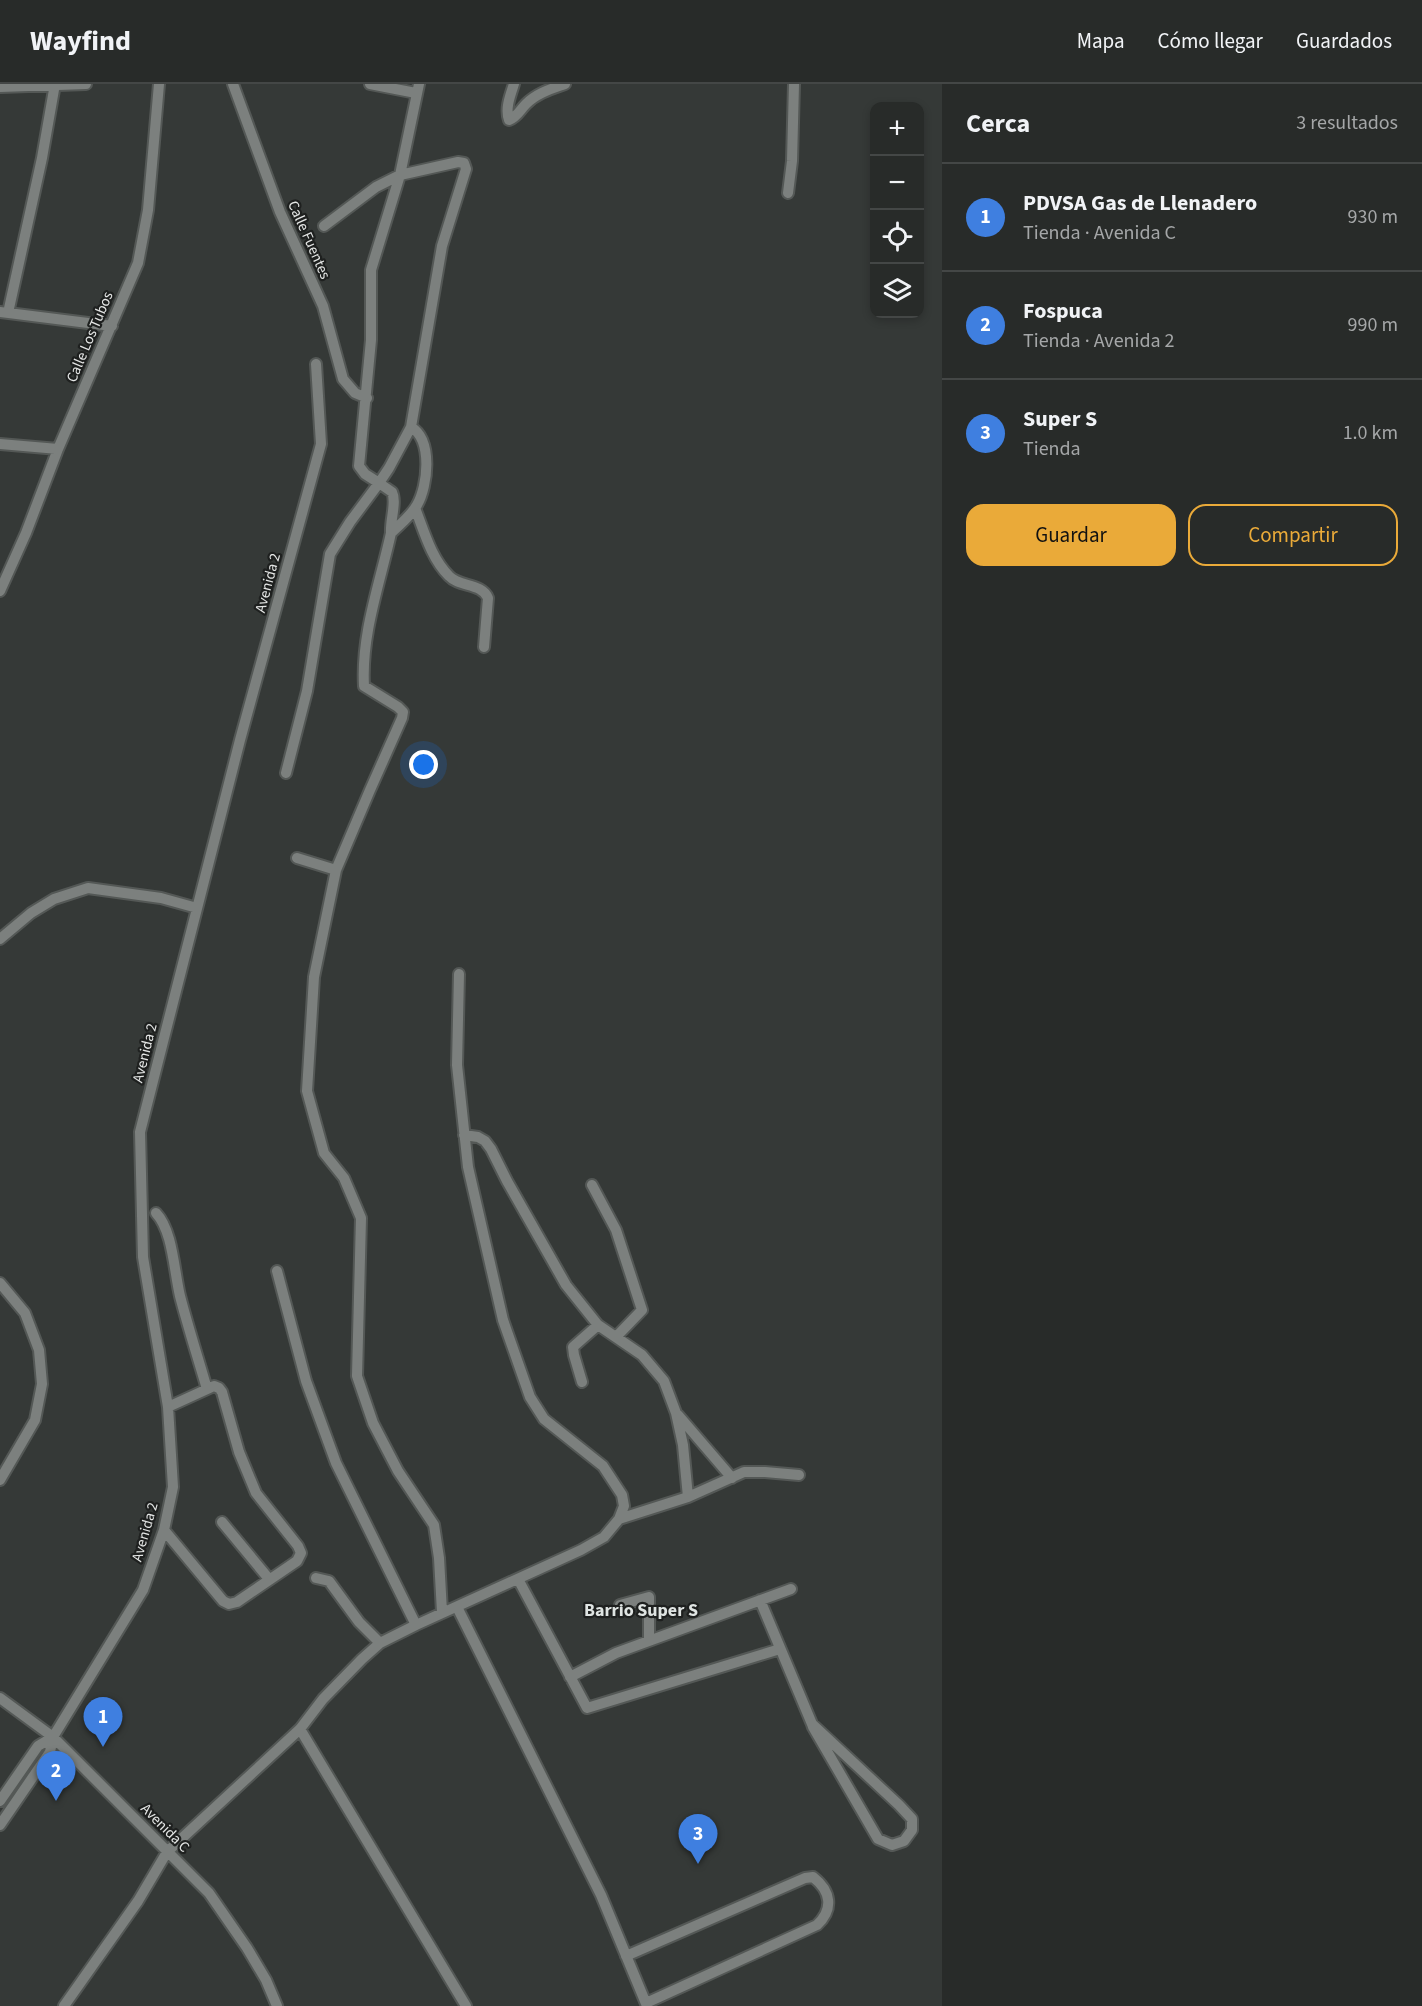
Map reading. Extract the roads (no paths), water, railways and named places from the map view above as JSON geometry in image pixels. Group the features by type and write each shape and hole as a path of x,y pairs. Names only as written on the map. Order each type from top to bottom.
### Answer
{"street":[{"path":"0,87 86,84"},
{"name":"Calle Los Tubos","path":"0,591 26,533 57,449 138,263 148,210 159,84"},
{"name":"Calle Fuentes","path":"233,84 279,212 323,306 343,379 355,393 367,398"},
{"path":"371,84 418,89 400,175 371,270 371,340 359,466 365,474 392,492 394,496 390,520 391,533 371,614 363,675 364,686 403,712 336,870 314,977 307,1091 324,1153 344,1178 361,1218 357,1376 373,1423 398,1472 434,1524 439,1558 442,1612"},
{"path":"514,84 508,106 509,120 515,118 527,103 543,92 565,84"},
{"path":"788,193 792,161 794,84"},
{"path":"55,85 42,158 4,312 112,326"},
{"path":"286,773 308,691 330,554 389,468 411,427 442,246 466,169 464,163 458,162 400,175 376,187 324,226"},
{"name":"Avenida 2","path":"0,1825 50,1752 53,1737 143,1590 164,1530 173,1487 168,1407 143,1257 140,1132 240,740 321,444 316,364"},
{"path":"391,533 415,508 423,493 426,460 422,439 411,427"},
{"path":"0,444 57,449"},
{"path":"415,508 434,554 446,574 454,581 482,590 487,594 484,647"},
{"path":"297,858 336,870"},
{"path":"0,939 31,913 54,899 88,888 161,898 198,908"},
{"path":"64,2006 138,1901 167,1852 300,1729 323,1699 362,1659 380,1643 416,1624 581,1551 604,1537 619,1519 624,1506 622,1495 603,1466 544,1419 531,1397 503,1320 468,1167 457,1065 459,974"},
{"path":"464,1135 485,1141 491,1149 566,1285 598,1325 642,1355 664,1381 683,1445 688,1497"},
{"path":"592,1185 616,1230 642,1310 616,1337"},
{"path":"156,1213 163,1220 180,1295 207,1389"},
{"path":"277,1270 306,1381 336,1463 416,1624"},
{"path":"0,1283 25,1313 39,1350 42,1384 35,1420 0,1480"},
{"path":"582,1382 573,1347 598,1325"},
{"path":"164,1530 223,1601 229,1604 237,1602 297,1561 301,1553 298,1546 256,1493 239,1452 222,1392 214,1386 168,1407"},
{"path":"675,1413 732,1478"},
{"path":"619,1519 688,1497 744,1472 800,1475"},
{"path":"222,1522 269,1579"},
{"path":"316,1578 329,1581 359,1622 380,1643"},
{"path":"518,1579 587,1708 780,1649"},
{"path":"570,1677 616,1653 791,1589"},
{"path":"621,1605 649,1597 649,1640"},
{"path":"760,1600 812,1724 878,1839 892,1845 904,1841 912,1830 912,1819 812,1724"},
{"path":"457,1607 601,1895 626,1956 647,2005 817,1925 827,1916 830,1904 820,1883 813,1876 805,1878 626,1956"},
{"name":"Avenida C","path":"0,1698 53,1737 209,1893 247,1948 266,1980 277,2006"},
{"path":"300,1729 466,2006"},
{"name":"Avenida 2","path":"0,1801 38,1746 53,1737"}],"place":[{"name":"PDVSA Gas de Llenadero","path":"103,1747"},
{"name":"Fospuca","path":"56,1801"},
{"name":"Super S","path":"698,1864"}],"district":[{"name":"Barrio Super S","path":"641,1610"}]}
